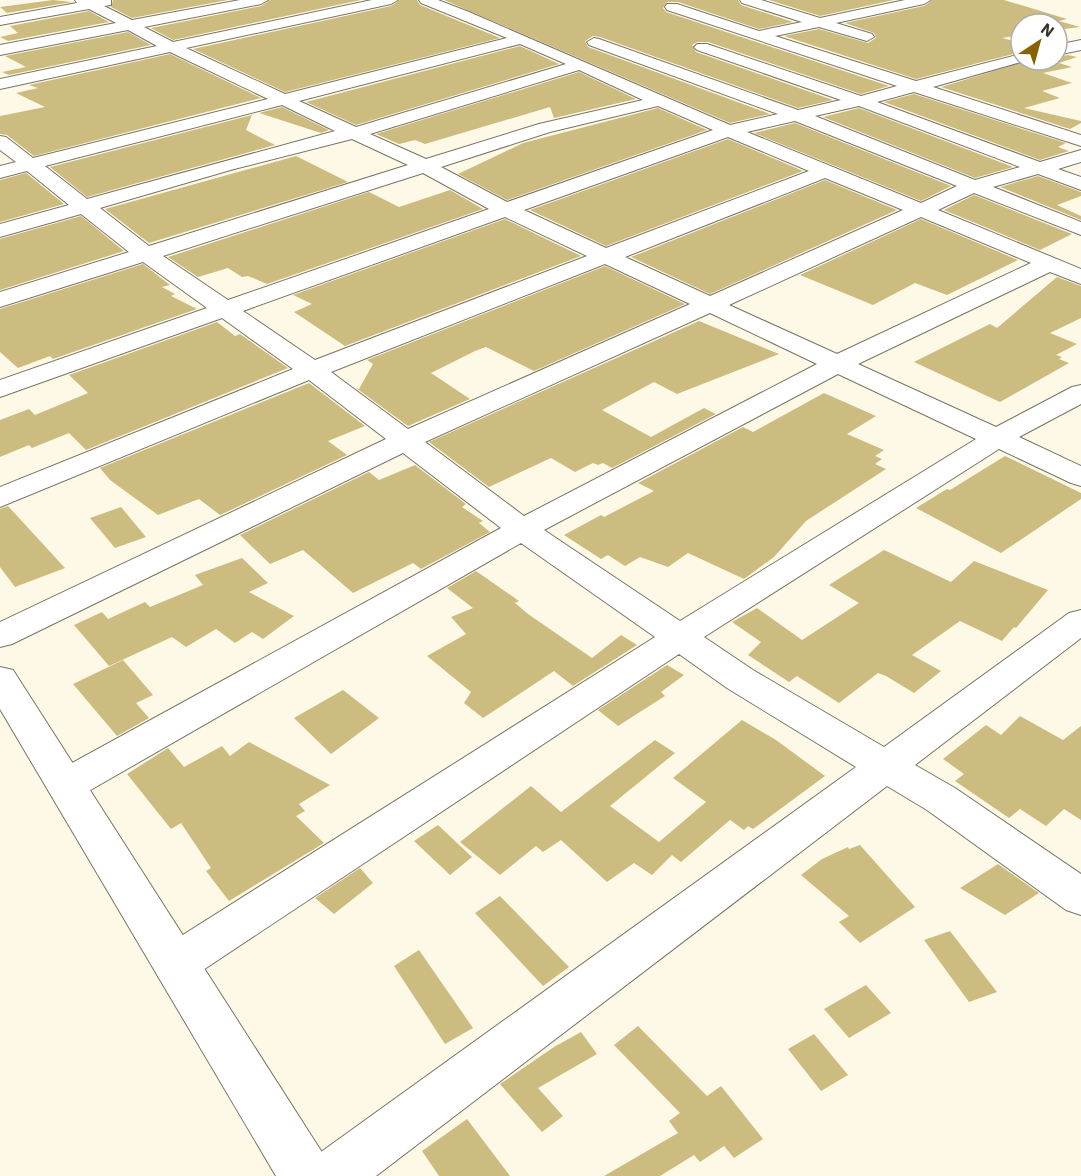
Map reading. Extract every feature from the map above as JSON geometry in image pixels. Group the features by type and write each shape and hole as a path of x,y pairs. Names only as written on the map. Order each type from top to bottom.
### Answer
{"street":[{"path":"0,21 85,2 114,0"},
{"path":"0,50 261,0"},
{"path":"0,84 391,0"},
{"path":"426,0 484,22 728,131 923,209 1081,277"},
{"path":"747,0 867,37"},
{"path":"924,0 697,48 860,101 1081,184"},
{"path":"85,2 172,48 427,167 504,209 607,254 835,364 1081,477"},
{"path":"852,3 909,18"},
{"path":"672,7 763,34 1081,141"},
{"path":"15,169 521,39"},
{"path":"594,42 793,114 1081,229"},
{"path":"642,59 672,53"},
{"path":"0,389 728,131 793,114 860,101 1009,62"},
{"path":"0,231 227,165 354,132 579,65"},
{"path":"0,300 545,128 660,100"},
{"path":"0,141 15,169 85,208 146,254 312,370 522,529 740,679 941,799 1081,897"},
{"path":"0,636 405,441 972,187 1081,156"},
{"path":"0,498 312,370 826,171"},
{"path":"66,786 522,529 835,364 1050,263"},
{"path":"175,964 678,638 997,438 1081,393"},
{"path":"333,1176 1081,621"},
{"path":"0,679 306,1176"}],"building":[{"path":"53,0 72,2 7,13 0,7"},
{"path":"113,0 228,0 132,18 111,7"},
{"path":"270,0 361,0 173,40 151,28 261,6"},
{"path":"400,0 417,0 420,5 500,38 285,92 193,49 391,6"},
{"path":"444,0 738,0 741,5 793,22 759,29 678,2 667,2 663,8 666,12 889,86 861,94 708,42 697,42 692,45 696,52 833,100 798,108 600,37 593,36 585,41 588,47 770,114 730,123"},
{"path":"769,0 894,0 820,16"},
{"path":"933,0 1004,0 1044,12 1009,12 1009,37 1002,38 1009,40 1009,55 916,79 784,36 819,29 868,43 876,38 874,33 845,23 924,6"},
{"path":"89,11 109,22 8,41 0,37 18,33 10,26"},
{"path":"1069,24 1080,27 1069,28"},
{"path":"128,32 151,45 9,75 2,72 26,67 5,56"},
{"path":"520,46 559,64 356,125 306,102"},
{"path":"170,54 261,98 34,156 7,135 0,134 0,116 45,107 16,93 38,88 29,85"},
{"path":"1009,66 1009,72 1048,72 1043,73 1072,83 1042,91 1060,98 1024,108 1081,121 1081,123 1070,129 941,87"},
{"path":"579,72 636,99 554,118 550,107 425,144 415,140 399,144 376,134"},
{"path":"914,94 1066,143 1058,147 1069,151 1040,160 884,102"},
{"path":"282,107 329,130 321,133 259,113"},
{"path":"658,108 707,130 507,200 458,174 523,143"},
{"path":"859,108 1013,167 975,178 823,117"},
{"path":"252,115 246,130 275,145 87,197 50,167"},
{"path":"795,123 951,186 921,201 754,133"},
{"path":"728,139 803,171 606,246 530,210"},
{"path":"296,156 348,182 149,243 105,209"},
{"path":"26,173 64,204 0,222 0,180"},
{"path":"1038,176 1081,192 1081,196 1057,205 1081,216 1081,220 1000,187"},
{"path":"825,180 897,210 710,294 631,257"},
{"path":"450,190 483,209 267,284 248,276 242,277 228,268 198,277 168,257 369,192 399,207"},
{"path":"974,195 1072,234 1040,250 944,210"},
{"path":"81,216 124,251 0,290 0,239"},
{"path":"505,219 581,256 345,346 294,312 312,304 293,295"},
{"path":"921,219 1018,260 947,295 915,283 873,305 800,275"},
{"path":"143,264 170,285 162,287 175,294 171,296 197,309 53,359 50,356 18,368 0,352 0,309"},
{"path":"605,266 685,304 534,371 486,347 475,351 431,373 470,399 408,426 356,388 359,389 373,364 367,360"},
{"path":"1057,277 1081,286 1081,318 1050,333 1077,344 1056,355 1062,357 1059,359 1069,363 1000,402 914,362 990,324 997,328"},
{"path":"699,321 779,354 677,394 654,382 602,410 651,437 704,408 716,414 612,468 603,463 598,465 593,463 575,472 551,458 489,487 429,442"},
{"path":"217,322 235,336 240,334 288,368 86,450 69,433 32,448 29,445 0,457 0,420 29,409 35,415 88,393 69,375"},
{"path":"309,383 365,426 328,441 347,455 220,515 199,499 158,515 110,480 100,468"},
{"path":"824,393 876,416 847,434 884,450 875,456 882,459 875,464 886,469 806,521 774,557 744,579 688,553 668,567 640,557 625,566 608,555 601,559 564,535 654,491 638,483 743,427 753,432"},
{"path":"1005,456 1081,493 1081,499 1001,553 916,508 947,489 950,490"},
{"path":"415,465 466,504 462,507 483,521 479,523 490,532 421,569 413,563 353,593 303,550 270,564 240,535 369,472 379,480"},
{"path":"8,506 65,568 15,587 0,567 0,509"},
{"path":"121,507 146,537 115,548 90,518"},
{"path":"884,550 951,582 974,561 1048,590 1002,641 960,621 912,655 941,671 914,693 878,673 839,703 797,676 789,682 748,655 761,642 732,622 757,608 802,640 859,603 829,585"},
{"path":"242,558 268,583 249,592 294,616 263,639 252,632 235,643 216,629 186,647 172,637 109,666 74,625 102,612 108,619 145,602 150,607 203,585 195,575"},
{"path":"476,571 519,601 515,603 528,614 592,658 621,635 637,645 573,686 554,671 483,718 464,703 471,692 427,656 466,634 451,617 473,608 447,588"},
{"path":"123,660 153,695 136,703 149,718 117,736 73,684"},
{"path":"667,665 684,675 661,692 665,696 618,726 598,710"},
{"path":"343,690 379,718 331,754 294,718"},
{"path":"1020,716 1063,740 1081,726 1081,820 1064,809 1046,826 1020,809 1009,818 955,781 964,774 943,759 986,725 1001,735"},
{"path":"742,720 776,740 825,776 753,829 748,826 744,830 730,820 681,862 672,855 652,875 634,863 607,882 561,840 543,852 536,846 500,875 460,842 531,786 561,812 655,740 675,753 610,806 659,842 706,802 673,778"},
{"path":"249,742 330,785 299,804 305,811 296,816 324,843 229,901 206,871 211,868 181,823 171,829 127,774 168,748 184,767 222,746 230,756"},
{"path":"438,825 472,857 450,875 414,841"},
{"path":"860,845 915,907 860,943 839,922 849,916 801,875 822,859 848,847 849,849"},
{"path":"998,864 1039,893 1005,915 960,888"},
{"path":"360,868 373,883 334,914 315,898"},
{"path":"500,896 569,967 543,986 475,913"},
{"path":"950,931 997,992 969,1002 924,940"},
{"path":"419,950 473,1028 445,1044 394,966"},
{"path":"866,985 891,1013 849,1038 824,1009"},
{"path":"638,1026 707,1096 721,1086 763,1139 734,1158 724,1146 700,1162 694,1155 660,1176 604,1176 678,1133 669,1121 680,1113 614,1045"},
{"path":"581,1032 597,1054 538,1088 563,1116 542,1132 500,1084 554,1047"},
{"path":"814,1034 848,1075 821,1091 788,1049"},
{"path":"467,1119 510,1176 439,1176 422,1151"}]}
